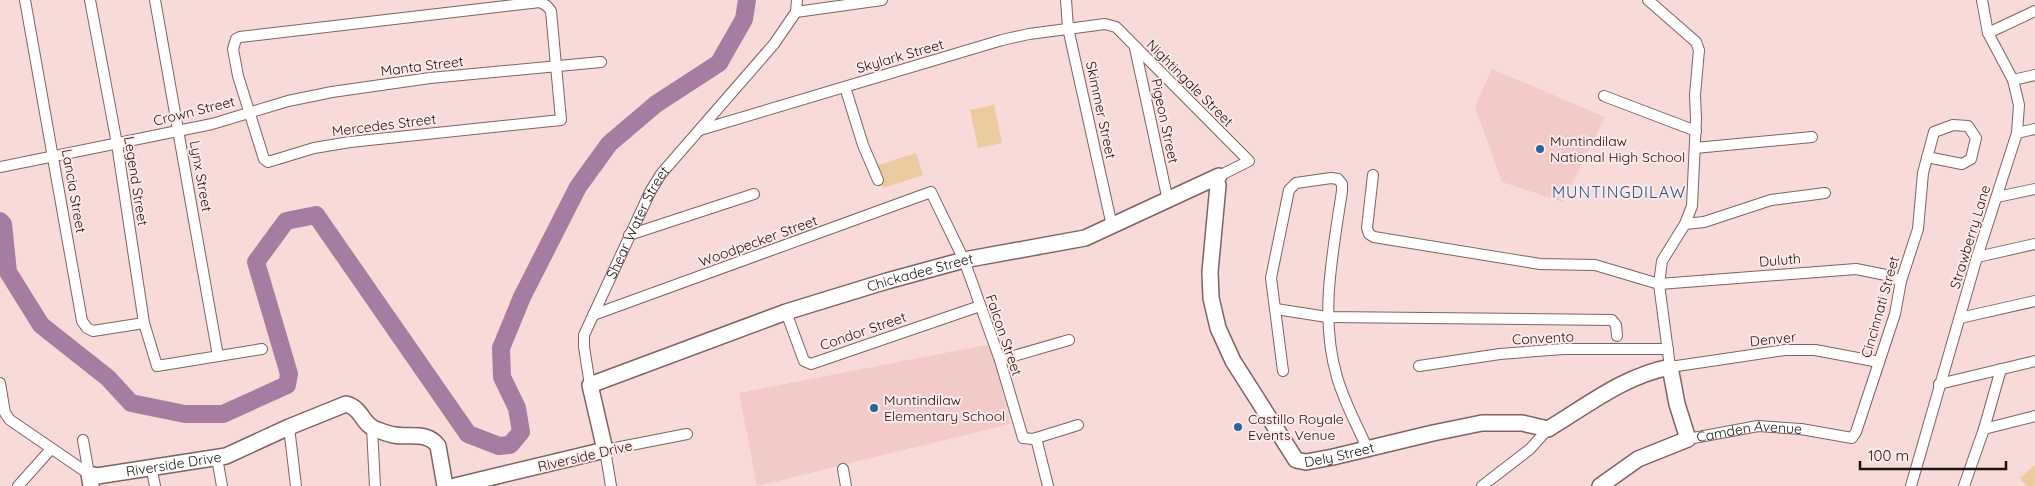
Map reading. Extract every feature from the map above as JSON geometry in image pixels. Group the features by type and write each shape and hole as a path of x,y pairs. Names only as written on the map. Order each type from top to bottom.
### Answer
{"street":[{"name":"Lancia Street","path":"25,0 84,325 93,331 144,323"},
{"name":"Legend Street","path":"90,0 116,144 144,323 157,366 218,356"},
{"name":"Lynx Street","path":"155,0 218,356"},
{"name":"Shear Water Street","path":"611,486 590,385 584,335 629,235 661,174 774,44 796,12 797,0"},
{"path":"796,12 882,0"},
{"name":"Skimmer Street","path":"1066,0 1068,28 1112,226"},
{"path":"1648,0 1698,46 1699,50 1695,95 1696,131 1692,206 1686,224 1662,260 1659,284 1670,367 1677,404 1688,439"},
{"name":"Strawberry Lane","path":"1911,485 1977,257 2017,133 2019,106 2013,80 1988,33 1982,0"},
{"path":"248,112 233,49 236,39 240,37 541,1 550,11 555,66"},
{"path":"1988,33 2035,11"},
{"name":"Skylark Street","path":"700,130 1002,40 1068,28 1110,25"},
{"name":"Nightingale Street","path":"1110,25 1116,27 1249,160"},
{"name":"Pigeon Street","path":"1135,48 1168,200"},
{"name":"Manta Street","path":"248,112 288,100 430,78 601,62"},
{"name":"Mercedes Street","path":"248,112 254,124 263,158 268,162 314,148 350,142 561,120 555,66"},
{"path":"2013,80 2035,75"},
{"path":"844,87 863,145 878,180"},
{"path":"1604,96 1696,131"},
{"name":"Crown Street","path":"0,167 212,124 248,112"},
{"path":"1953,124 1968,126 1976,138 1971,159 1962,164 1927,157 1934,132 1953,124"},
{"path":"2017,133 2035,130"},
{"path":"1695,148 1812,137"},
{"name":"Cincinnati Street","path":"1852,438 1856,432 1895,314 1901,282 1918,229 1923,174 1927,157"},
{"name":"Chickadee Street","path":"590,385 786,312 964,260 1085,238 1168,200 1219,180 1249,160"},
{"path":"1373,175 1367,228 1369,234 1374,237 1540,264 1595,265 1659,284"},
{"path":"1283,371 1271,278 1289,190 1296,183 1331,178 1338,179 1342,184 1342,191 1334,245 1327,317 1337,377 1367,448"},
{"name":"Dely Street","path":"1219,180 1212,241 1210,298 1218,328 1233,361 1296,460 1306,462 1333,457 1482,423 1522,423 1548,429"},
{"path":"1997,197 2035,189"},
{"name":"Falcon Street","path":"931,192 964,260 1000,360 1021,435 1026,439 1036,438"},
{"name":"Woodpecker Street","path":"593,315 931,192"},
{"path":"1686,224 1704,222 1771,200 1825,193"},
{"path":"629,235 754,194"},
{"path":"1977,257 2035,244"},
{"name":"Duluth","path":"1659,284 1856,269 1886,274 1901,282"},
{"path":"1960,318 2035,301"},
{"name":"Condor Street","path":"786,312 804,361 810,364 980,306"},
{"path":"1276,310 1327,317 1612,320 1616,325 1617,336"},
{"path":"1000,360 1069,340"},
{"path":"218,356 262,349"},
{"name":"Convento","path":"1419,366 1518,352 1668,349"},
{"name":"Denver","path":"1670,367 1784,350 1815,350 1879,362"},
{"path":"1939,384 2035,360"},
{"path":"1482,486 1530,450 1548,429 1604,392 1651,371 1670,367"},
{"path":"1964,486 1984,429 2001,369"},
{"path":"0,383 7,417 90,480"},
{"name":"Riverside Drive","path":"90,480 98,476 151,466 226,456 289,427 346,404 356,407 372,428"},
{"path":"1984,429 2035,416"},
{"path":"1048,486 1036,438 1078,425"},
{"name":"Camden Avenue","path":"1600,486 1638,459 1688,439 1758,426 1801,429 1852,438"},
{"path":"289,427 296,486"},
{"path":"375,486 372,428 394,435 421,436 435,442 438,446 446,486"},
{"name":"Riverside Drive","path":"455,486 605,450 687,434"},
{"path":"83,440 90,480"},
{"path":"18,486 51,449"},
{"path":"216,458 222,486"},
{"path":"151,466 155,486"},
{"path":"843,469 846,486"}],"shaded area":[{"name":"Muntindilaw National High School","path":"1492,69 1605,117 1563,202 1502,182 1475,107"},
{"path":"994,105 1002,143 978,148 970,110"},
{"path":"916,153 923,175 883,188 876,166"},
{"name":"Muntindilaw Elementary School","path":"991,344 1010,424 757,486 739,393"},
{"path":"2035,465 2035,486 2027,486 2020,478"}],"waterway":[{"path":"0,221 3,224 8,272 41,325 108,378 131,403 185,414 223,414 287,385 289,374 256,262 286,221 316,215 468,434 499,446 510,445 521,432 517,408 502,377 501,348 522,297 578,187 609,144 656,104 719,63 744,19 747,0"}],"place":[{"name":"Muntindilaw National High School","path":"1540,149"},
{"name":"Muntindilaw Elementary School","path":"874,408"},
{"name":"Castillo Royale Events Venue","path":"1238,427"}],"district":[{"name":"MUNTINGDILAW","path":"1619,192"}]}
